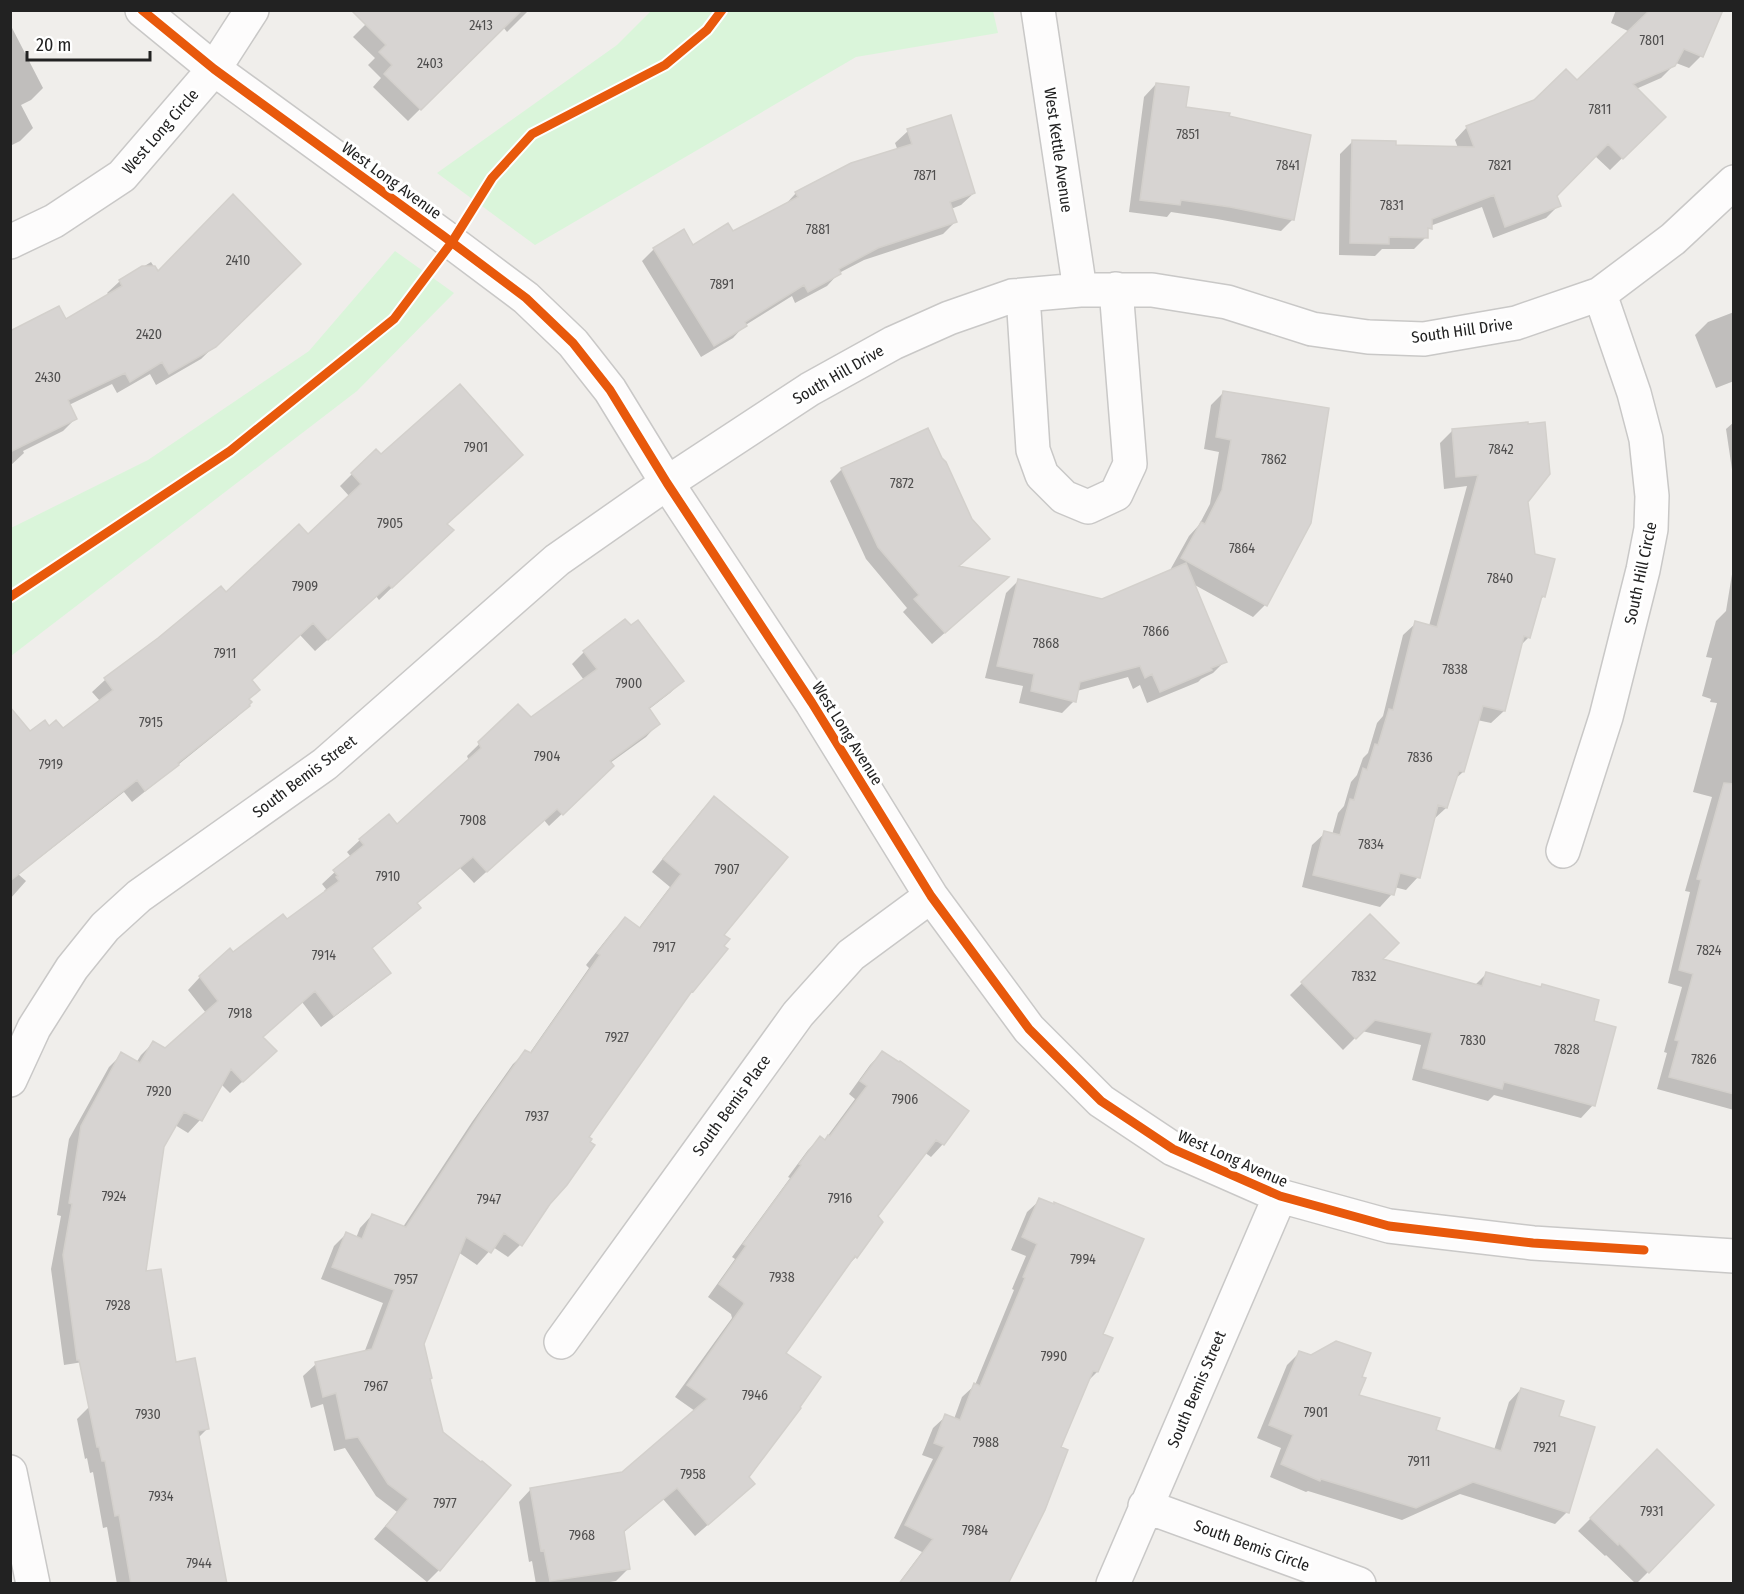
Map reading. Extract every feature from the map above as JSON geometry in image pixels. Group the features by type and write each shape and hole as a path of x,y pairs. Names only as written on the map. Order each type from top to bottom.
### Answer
{"street":[{"name":"West Long Avenue","path":"142,10 214,69 526,298 573,343 610,390 667,483 812,703 931,896 1029,1029 1101,1101 1173,1149 1280,1196 1389,1226 1533,1243 1734,1256"},
{"name":"West Long Circle","path":"10,242 54,221 122,176 214,69 252,10"},
{"name":"West Kettle Avenue","path":"1038,10 1080,290"},
{"name":"South Hill Drive","path":"667,483 810,389 893,343 949,318 1012,296 1080,290 1152,290 1227,302 1312,329 1368,338 1424,339 1516,323 1600,294 1673,239 1734,182"},
{"path":"1023,295 1033,450 1042,475 1064,497 1088,507 1116,494 1130,464 1116,289"},
{"name":"South Hill Circle","path":"1563,851 1606,717 1651,529 1652,496 1646,439 1634,393 1600,294"},
{"name":"South Bemis Street","path":"10,1080 34,1028 72,968 105,927 130,904 325,764 557,560 667,483"},
{"name":"South Bemis Place","path":"561,1342 798,1014 851,955 931,896"},
{"name":"South Bemis Street","path":"1113,1584 1280,1196"},
{"path":"10,1472 33,1584"},
{"name":"South Bemis Circle","path":"1145,1506 1359,1584"}],"path":[{"path":"10,597 230,451 394,319 452,242 492,178 532,134 665,65 707,30 722,10"}],"green space":[{"path":"651,11 993,11 998,33 856,57 535,245 437,173 617,45"},
{"path":"395,251 454,293 357,391 11,656 11,528 148,460 309,351"}],"building":[{"path":"351,10 522,10 421,110 384,74 392,65 379,52 386,45"},
{"path":"1650,10 1723,10 1703,57 1684,49 1675,66 1633,84 1666,117 1623,159 1608,144 1557,196 1561,206 1505,227 1494,195 1432,219 1432,229 1428,228 1428,238 1389,237 1389,244 1350,243 1352,140 1396,141 1396,145 1474,147 1466,126 1534,100 1566,69 1577,80"},
{"path":"1156,83 1189,87 1186,107 1230,113 1229,116 1311,135 1294,220 1181,200 1180,205 1140,200"},
{"path":"951,115 975,193 950,202 957,222 878,248 839,269 841,274 808,292 804,285 745,322 747,326 714,346 653,248 684,229 693,245 728,223 733,231 798,197 795,192 851,163 912,144 907,129"},
{"path":"233,194 301,264 216,347 169,374 162,362 130,382 125,373 68,400 77,419 10,452 10,331 59,306 66,319 122,286 119,280 142,266 155,266 158,271"},
{"path":"460,384 523,455 447,524 454,530 392,588 389,585 328,640 313,623 252,680 260,690 249,699 252,702 250,706 178,763 179,765 145,791 137,780 10,881 10,707 30,731 45,720 49,726 56,720 63,728 113,690 104,678 158,638 221,586 226,592 299,524 308,534 361,484 351,473 376,449 381,454"},
{"path":"1223,391 1329,408 1311,523 1267,606 1181,558 1201,522 1205,524 1222,490 1231,440 1216,437"},
{"path":"1528,422 1528,424 1545,422 1550,474 1528,502 1535,554 1555,559 1545,597 1542,596 1530,638 1524,636 1505,711 1483,706 1464,772 1459,771 1447,808 1438,805 1420,878 1400,873 1394,895 1313,875 1324,831 1340,835 1350,799 1354,800 1363,768 1367,770 1375,744 1378,745 1389,709 1393,710 1415,621 1437,627 1478,475 1456,477 1452,429"},
{"path":"928,428 972,519 990,539 959,566 1009,577 945,633 914,599 919,595 878,547 841,468"},
{"path":"1186,563 1227,662 1160,692 1152,674 1145,678 1140,666 1080,682 1076,702 1031,691 1034,674 997,666 1018,579 1102,599"},
{"path":"625,619 631,625 638,620 684,681 649,708 660,724 610,761 614,766 563,815 557,809 487,872 473,857 417,903 421,908 372,948 391,973 334,1016 315,991 263,1037 277,1051 243,1082 231,1069 202,1121 184,1112 164,1147 146,1271 161,1269 176,1362 195,1358 209,1429 198,1431 227,1584 131,1584 119,1515 115,1516 105,1461 102,1461 99,1447 97,1447 79,1360 77,1360 63,1255 72,1204 69,1203 81,1126 121,1052 140,1063 153,1041 165,1048 218,1001 199,976 230,948 233,952 283,914 287,919 339,881 333,870 364,845 359,839 389,814 397,824 481,748 478,742 518,704 531,717 597,669 583,651"},
{"path":"1724,783 1734,784 1734,1094 1669,1077 1679,1041 1675,1040 1693,974 1679,970 1701,880 1697,879"},
{"path":"714,796 788,857 724,935 730,939 724,946 728,949 692,991 589,1137 592,1139 590,1142 595,1145 567,1185 550,1204 522,1246 504,1233 491,1253 466,1237 424,1344 443,1432 511,1485 440,1571 386,1526 408,1499 388,1484 358,1437 346,1439 336,1393 323,1397 315,1362 372,1349 394,1290 332,1267 346,1232 362,1239 372,1214 406,1227 484,1108 525,1050 531,1053 600,955 597,953 625,917 640,928 681,874 663,859"},
{"path":"1370,914 1399,943 1383,959 1482,986 1486,972 1541,987 1542,984 1599,1000 1594,1021 1616,1027 1595,1106 1504,1082 1502,1089 1423,1068 1432,1033 1375,1020 1356,1039 1301,982"},
{"path":"882,1051 900,1061 969,1111 944,1145 936,1140 878,1216 883,1222 857,1258 855,1256 786,1353 821,1377 801,1408 749,1477 755,1484 708,1525 677,1488 624,1531 630,1569 550,1581 544,1550 541,1551 530,1488 622,1472 707,1399 687,1385 744,1304 719,1284 746,1246 743,1244 801,1165 799,1164 820,1136 825,1140 828,1135 830,1136 867,1086 860,1081"},
{"path":"1039,1198 1144,1239 1103,1334 1113,1338 1098,1372 1093,1371 1061,1447 1068,1450 1045,1510 1008,1584 899,1584 933,1539 905,1525 944,1447 934,1443 945,1414 960,1420 974,1383 980,1386 1025,1278 1023,1277 1037,1244 1022,1237"},
{"path":"1336,1341 1371,1353 1362,1377 1366,1378 1359,1395 1440,1418 1436,1430 1501,1451 1521,1388 1564,1401 1559,1416 1595,1427 1569,1513 1473,1482 1416,1508 1321,1479 1320,1481 1281,1464 1293,1435 1269,1425 1299,1351 1311,1355"},
{"path":"1657,1449 1714,1505 1649,1573 1590,1518"}],"cycle path":[{"path":"142,10 214,69 526,298 573,343 610,390 667,483 812,703 931,896 1029,1029 1101,1101 1173,1149 1280,1196 1389,1226 1533,1243 1644,1250"},
{"path":"10,597 230,451 394,319 452,242 492,178 532,134 665,65 707,30 722,10"}]}
